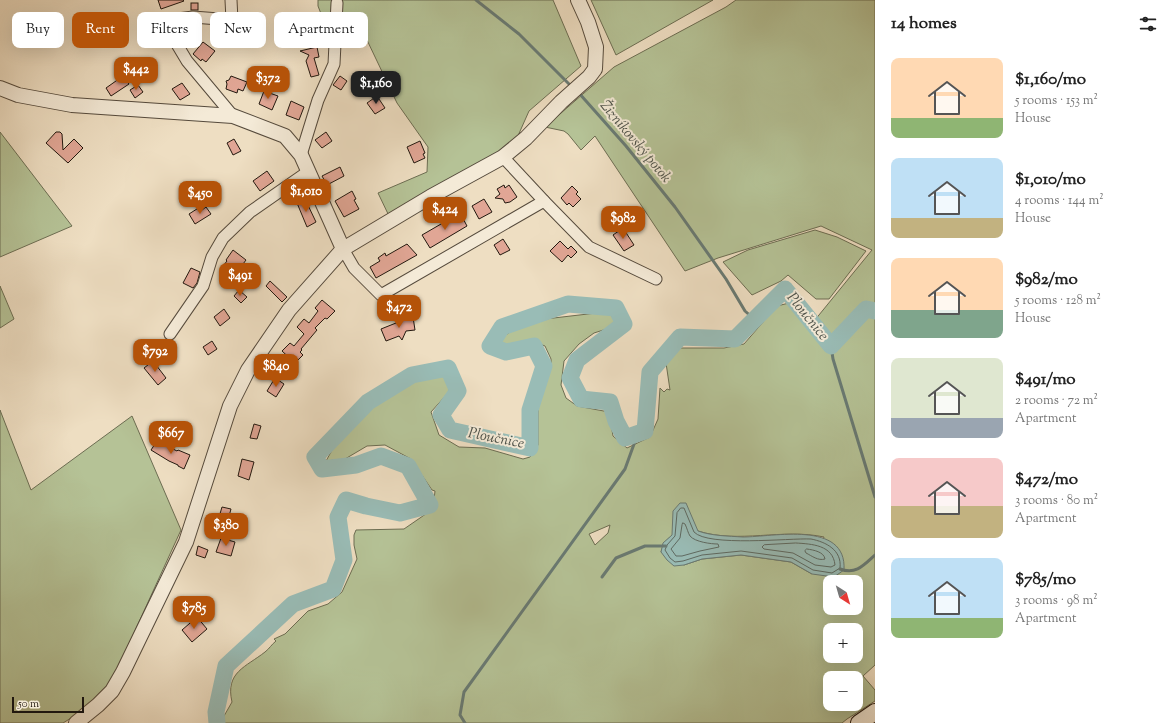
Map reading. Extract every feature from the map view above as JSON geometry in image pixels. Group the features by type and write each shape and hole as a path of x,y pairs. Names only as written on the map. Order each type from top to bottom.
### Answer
{"main road":[{"path":"859,723 875,712"}],"street":[{"path":"231,0 232,20 193,17 163,21 187,61 234,116"},
{"path":"76,723 98,706 112,691 123,672 186,542 230,406 248,370 289,310 343,249 430,196 503,157 526,138 561,102 589,77 595,69 596,47 588,22 578,0"},
{"path":"301,155 318,100 334,64 337,3"},
{"path":"0,88 18,95 72,105 234,116 285,136 301,155 343,249 354,268 381,295 544,201"},
{"path":"503,157 589,247 656,279"},
{"path":"170,334 203,286 212,257 223,238 250,212 309,171"}],"green space":[{"path":"318,0 553,0 581,66 529,111 513,147 390,218 378,193 427,172 428,147 397,103 368,42 368,12 320,12"},
{"path":"591,0 713,0 616,55"},
{"path":"736,0 875,0 875,665 863,676 863,671 823,671 823,711 859,711 842,723 220,723 232,702 232,684 234,677 239,671 266,651 276,641 274,639 285,634 308,611 328,604 342,592 357,559 354,545 354,535 356,530 404,529 433,509 435,491 432,490 411,459 385,445 367,446 345,459 326,461 336,443 397,385 450,374 453,378 448,393 431,412 439,435 459,447 485,448 523,459 530,457 538,445 538,395 551,368 551,359 545,346 532,341 501,346 499,339 528,321 605,312 618,320 619,325 594,333 579,344 564,361 561,385 566,398 577,406 609,412 613,436 627,448 650,437 658,419 660,388 664,392 667,389 670,390 666,363 676,348 724,348 744,344 777,306 789,303 809,320 810,326 872,250 821,226 718,258 685,271 595,136 581,150 564,131 545,127 614,67 726,7","holes":["610,525 608,533 595,545 589,534","698,531 713,535 729,536 792,534 824,537 812,574 791,562 741,555 702,559 684,565 661,552 670,537 680,533"]},
{"path":"0,132 72,226 0,257"},
{"path":"815,230 837,237 866,251 829,299 816,299 788,275 781,281 752,295 723,262 748,250"},
{"path":"0,286 14,319 0,328"},
{"path":"0,410 31,490 132,416 181,530 112,681 84,710 63,723 0,723"},
{"path":"863,676 875,690 875,701 863,709"}],"water":[{"path":"680,503 686,503 698,531 703,533 720,536 743,537 789,534 821,538 834,544 842,554 844,570 837,575 812,574 791,562 741,555 702,559 684,565 674,566 661,552 663,543 672,535 673,511"}],"building":[{"path":"158,0 183,0 184,1 161,9"},
{"path":"191,3 198,3 198,10 191,10"},
{"path":"203,42 215,51 206,62 202,59 201,61 193,54 198,48 202,48"},
{"path":"317,48 319,57 314,58 319,75 311,77 306,61 309,55 300,51"},
{"path":"123,76 129,84 111,96 106,88"},
{"path":"231,76 247,82 243,91 238,89 237,93 226,89 226,81 229,80"},
{"path":"340,76 347,81 341,90 333,85"},
{"path":"182,83 190,94 180,100 172,89"},
{"path":"138,85 143,92 135,98 130,90"},
{"path":"264,91 278,96 272,110 259,104"},
{"path":"377,96 385,108 375,114 367,103"},
{"path":"291,101 304,107 299,120 286,115"},
{"path":"56,132 60,132 62,134 63,150 74,139 83,148 68,163 46,143"},
{"path":"326,132 332,141 322,148 315,140"},
{"path":"234,139 241,151 233,155 227,143"},
{"path":"420,141 425,153 423,154 425,158 414,163 407,147"},
{"path":"340,167 344,176 327,185 322,176"},
{"path":"267,171 274,181 260,191 253,181"},
{"path":"504,185 505,188 509,185 517,197 510,202 505,203 503,199 495,198 500,194 497,189"},
{"path":"572,186 578,192 576,194 581,199 573,207 569,203 567,205 561,198"},
{"path":"352,191 356,199 354,200 359,209 344,217 335,201"},
{"path":"305,199 316,222 307,227 297,203"},
{"path":"484,199 492,212 479,219 472,206"},
{"path":"200,207 202,210 206,207 211,214 195,224 189,214"},
{"path":"460,213 467,226 430,248 422,235"},
{"path":"623,228 634,245 624,251 613,235"},
{"path":"503,239 510,250 500,255 494,245"},
{"path":"560,241 568,249 571,246 577,252 571,258 568,255 562,262 550,251"},
{"path":"407,244 417,255 376,278 370,267 380,261 378,258 385,253 386,256"},
{"path":"233,250 246,260 240,268 235,264 229,271 223,266"},
{"path":"191,268 200,272 197,283 193,288 183,283"},
{"path":"270,281 287,297 282,302 266,286"},
{"path":"239,290 247,297 241,303 234,296"},
{"path":"322,300 335,311 315,328 317,330 301,349 302,350 300,352 303,355 295,363 282,351 290,343 294,346 304,334 297,327 304,319 309,323 318,311 315,308"},
{"path":"224,309 230,318 220,326 214,317"},
{"path":"413,317 415,330 406,331 402,340 399,336 386,341 381,329 401,321 400,319"},
{"path":"212,341 217,349 208,355 203,347"},
{"path":"153,361 166,378 158,385 144,368"},
{"path":"275,378 284,384 276,397 267,391"},
{"path":"254,424 261,426 257,439 250,438"},
{"path":"157,441 177,451 178,450 190,455 184,469 151,450"},
{"path":"242,459 254,462 249,480 238,476"},
{"path":"222,507 231,509 226,527 217,524"},
{"path":"221,538 235,542 231,556 216,552"},
{"path":"198,546 208,550 205,558 196,555"},
{"path":"197,617 207,629 192,642 182,630"}],"waterway":[{"name":"Žizníkovský potok","path":"476,0 519,34 572,87"},
{"name":"Žizníkovský potok","path":"578,92 626,146 675,207 726,279 745,311 754,319"},
{"name":"Ploučnice","path":"217,723 216,712 226,666 293,604 333,589 344,560 338,517 346,500 400,513 430,505 408,466 381,456 356,465 322,469 315,457 368,402 412,375 448,368 458,391 441,415 450,430 530,448 530,410 544,366 534,346 506,352 490,346 502,327 568,304 616,308 624,324 577,360 570,378 581,399 610,402 616,421 625,438 645,431 650,372 680,337 735,339 785,289 831,346 866,309 875,311"},
{"path":"831,346 833,359 875,497"},
{"path":"465,723 460,715 464,692 625,469 638,433"},
{"path":"602,577 616,558 645,546 666,546"},
{"path":"840,569 846,571 855,570 875,555"}]}
